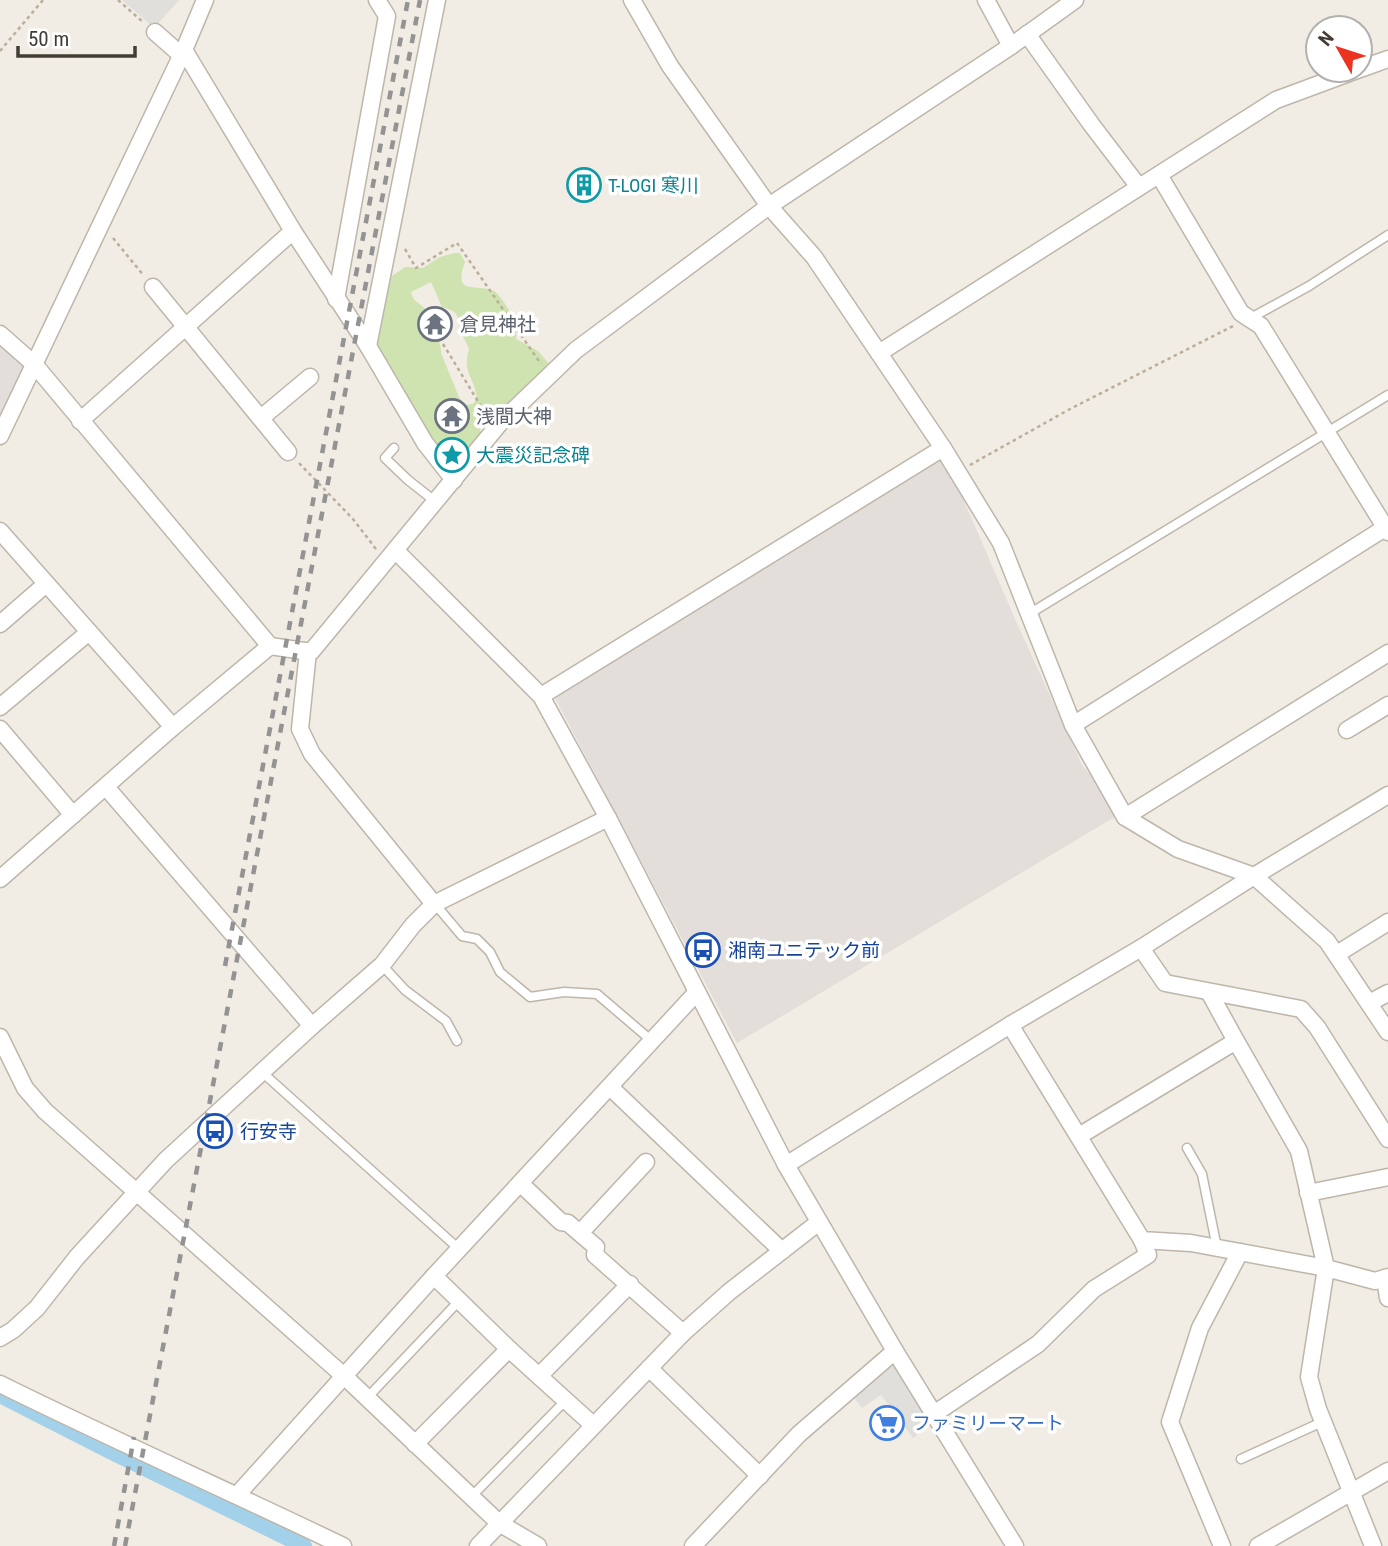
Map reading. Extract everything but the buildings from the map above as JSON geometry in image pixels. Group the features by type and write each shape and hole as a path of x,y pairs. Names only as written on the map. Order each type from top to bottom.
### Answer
{"street":[{"path":"0,436 205,0"},
{"path":"336,299 387,16 377,0"},
{"path":"368,346 437,0"},
{"path":"632,0 670,66 769,206 814,257 943,448 1001,543 1073,725 1125,817 1178,849 1254,876 1327,941 1388,1032"},
{"path":"986,0 1011,46"},
{"path":"0,334 34,364 270,646 311,652 495,429 548,374 627,311 769,206 1011,46 1075,0"},
{"path":"155,32 182,52 368,346 425,443 454,480"},
{"path":"1027,34 1139,187"},
{"path":"879,353 1276,100 1319,84"},
{"path":"1073,725 1387,529 1261,326 1241,313 1159,175"},
{"path":"80,421 293,231"},
{"path":"153,287 288,452"},
{"path":"261,418 310,377"},
{"path":"541,696 943,448"},
{"path":"0,531 173,727"},
{"path":"392,557 541,696 608,818 786,1165 895,1351 1015,1546"},
{"path":"0,624 46,584"},
{"path":"0,707 89,632"},
{"path":"0,879 270,646"},
{"path":"308,651 300,729 305,742 434,904"},
{"path":"1125,817 1388,653"},
{"path":"1347,730 1388,705"},
{"path":"0,729 73,815"},
{"path":"106,787 312,1026"},
{"path":"786,1165 1388,794"},
{"path":"0,1338 37,1308 77,1257 166,1160 382,965 413,925 434,904 608,818"},
{"path":"1337,954 1388,922"},
{"path":"1141,948 1166,983 1300,1009 1317,1027 1388,1139"},
{"path":"237,1495 459,1248 697,992"},
{"path":"1209,992 1299,1151 1326,1268 1309,1377 1322,1422 1373,1546"},
{"path":"1369,1003 1388,993"},
{"path":"934,1414 1038,1344 1094,1289 1148,1255 1142,1240 1010,1025"},
{"path":"0,1037 25,1088 34,1100 136,1194 344,1376 499,1523 538,1546"},
{"path":"1079,1136 1236,1041"},
{"path":"610,1087 782,1251"},
{"path":"580,1233 646,1162"},
{"path":"1308,1193 1388,1177"},
{"path":"521,1184 561,1222 568,1223 596,1247 596,1255 683,1333"},
{"path":"478,1546 683,1333 729,1292 819,1222"},
{"path":"1142,1240 1191,1243 1326,1268 1375,1281 1386,1278 1388,1298"},
{"path":"1222,1546 1170,1422 1200,1328 1240,1252"},
{"path":"434,1276 593,1425"},
{"path":"539,1376 630,1284"},
{"path":"415,1444 509,1349"},
{"path":"693,1546 799,1434 895,1351"},
{"path":"649,1368 760,1476"},
{"path":"0,1384 343,1546"},
{"path":"1258,1546 1388,1471"}],"lane":[{"path":"1249,319 1309,286 1388,235"},
{"path":"1028,615 1388,394"},
{"path":"394,448 385,458 436,502"},
{"path":"434,904 462,936 477,939 490,952 500,972 530,997 564,992 597,994 652,1041"},
{"path":"382,965 405,990 446,1021 457,1041"},
{"path":"263,1073 459,1248"},
{"path":"1187,1148 1202,1174 1217,1248"},
{"path":"367,1398 459,1301"},
{"path":"471,1497 566,1400"},
{"path":"1241,1460 1322,1422"}],"path":[{"path":"0,51 43,0"},
{"path":"118,0 155,32"},
{"path":"101,224 153,287"},
{"path":"392,228 416,268 457,243 548,374"},
{"path":"958,472 1093,397 1200,341 1249,319"},
{"path":"443,344 495,429"},
{"path":"288,452 392,557"}],"shaded area":[{"path":"122,0 179,0 154,28"},
{"path":"0,342 27,365 0,424"},
{"path":"944,455 1082,765 1123,812 737,1043 555,698"},
{"path":"894,1359 934,1422 913,1438 881,1395 862,1408 852,1395"}],"green space":[{"path":"460,253 465,262 462,273 464,284 494,291 516,323 516,339 538,351 551,366 531,399 526,414 500,421 486,409 481,410 478,415 481,436 456,468 448,468 379,355 376,335 392,276 405,267 423,268 440,257","holes":["431,282 442,307 456,313 469,349 467,364 477,398 473,404 465,405 459,397 430,317 411,292"]}],"waterway":[{"path":"0,1395 304,1546"}],"railway":[{"path":"225,966 408,0"},
{"path":"125,1546 420,0"},
{"path":"114,1546 134,1437"}],"place":[{"name":"T-LOGI 寒川","path":"584,185"},
{"name":"倉見神社","path":"435,324"},
{"name":"浅間大神","path":"452,416"},
{"name":"大震災記念碑","path":"452,455"},
{"name":"湘南ユニテック前","path":"703,950"},
{"name":"行安寺","path":"215,1131"},
{"name":"ファミリーマート","path":"887,1423"}]}
